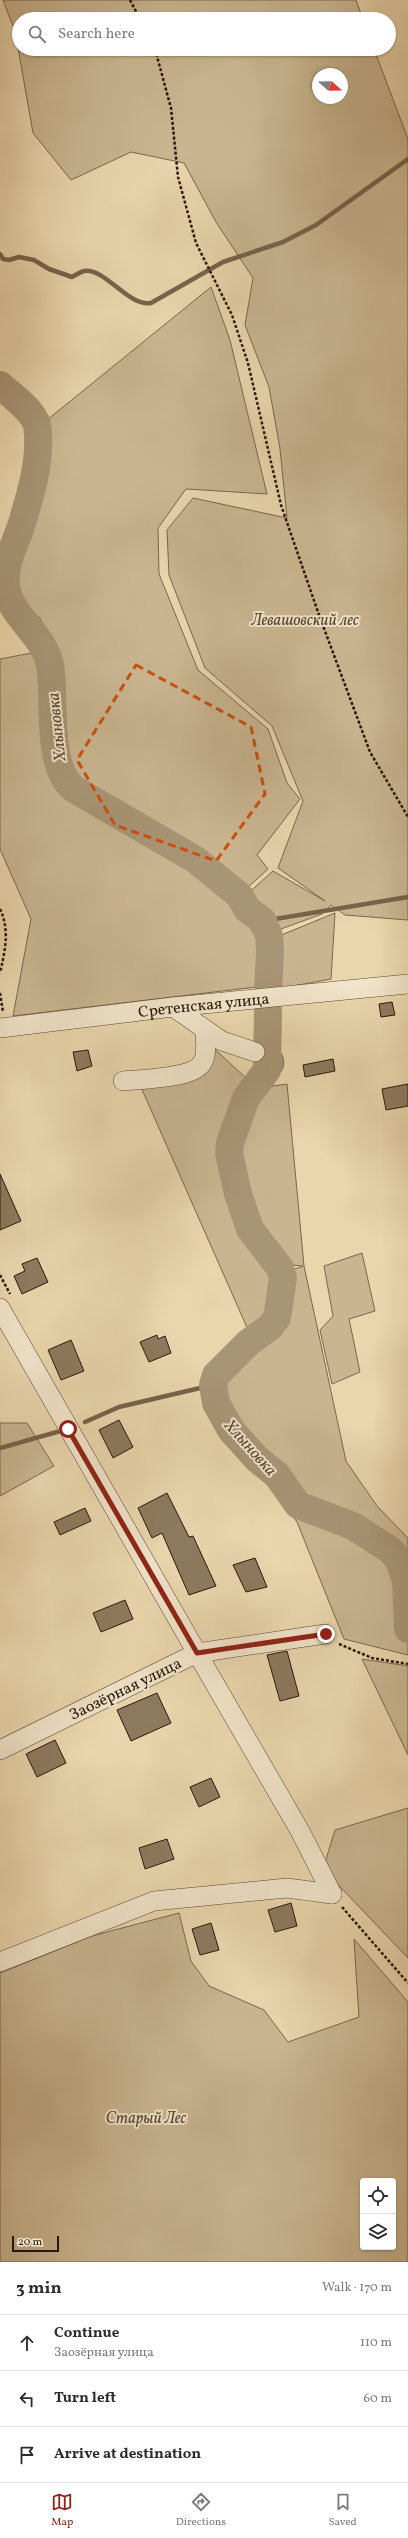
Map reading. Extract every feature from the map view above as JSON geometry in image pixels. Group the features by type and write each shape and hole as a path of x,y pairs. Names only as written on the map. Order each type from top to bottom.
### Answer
{"street":[{"name":"Сретенская улица","path":"0,1028 173,1007 408,984"},
{"path":"173,1007 222,1041 255,1052"},
{"path":"123,1081 192,1072 202,1063 206,1051 205,1030"},
{"name":"Заозёрная улица","path":"0,1750 197,1653 2,1315"},
{"path":"326,1634 197,1653 300,1831 332,1894"},
{"path":"0,1962 154,1901 287,1888 332,1894"}],"path":[{"path":"130,0 136,12"},
{"path":"157,56 171,108 178,177 196,243 232,315 248,363 281,505 319,615 370,752 408,817"},
{"path":"0,909 5,921 6,948 0,973"},
{"path":"326,1634 343,1647 372,1658 408,1664"},
{"path":"332,1894 408,1983"}],"highlighted area":[{"path":"136,665 251,727 265,794 216,861 115,825 77,760"}],"green space":[{"name":"Левашовский лес","path":"3,0 356,0 360,12 12,12 12,23"},
{"name":"Левашовский лес","path":"19,56 377,56 408,139 408,920 345,915 331,905 322,914 281,929 263,921 246,895 273,871 325,901 278,868 303,801 272,726 205,668 169,575 167,530 193,498 287,518 280,449 269,387 245,325 253,278 216,222 184,163 131,152 71,180 33,133"},
{"path":"211,287 230,340 267,494 186,489 158,528 159,574 198,670 268,729 287,783 300,799 257,855 268,869 244,891 176,834 159,832 132,810 110,806 71,777 62,749 56,687 58,668 54,650 40,618 18,602 15,566 31,538 43,478 47,420"},
{"path":"37,652 51,762 58,786 129,826 221,885 259,941 256,987 13,1016 31,919 0,849 0,659"},
{"path":"335,913 331,979 271,990 279,936"},
{"path":"209,1044 246,1078 224,1154 244,1233 276,1271 263,1323 249,1332 140,1085 190,1077"},
{"path":"287,1084 304,1266 346,1461 377,1506 408,1538 408,1655 344,1639 297,1522 250,1458 225,1410 220,1382 284,1325 287,1272 303,1266 289,1265 261,1238 247,1215 236,1159 236,1135 258,1088"},
{"path":"362,1253 375,1311 349,1319 360,1372 332,1384 320,1330 333,1316 324,1266"},
{"path":"0,1423 27,1423 54,1466 0,1496"},
{"path":"362,1659 408,1666 408,1755"},
{"path":"408,1808 408,1958 323,1869 335,1830"},
{"name":"Старый Лес","path":"179,1913 191,1961 209,1986 264,2010 288,2042 359,2017 354,1939 408,2002 408,2262 0,2262 0,1973 92,1936"}],"water":[{"path":"281,1030 274,1045 282,1055 284,1063 282,1070 279,1074 269,1076 266,1081 260,1078 268,1033"}],"building":[{"path":"392,1002 395,1015 381,1017 379,1004"},
{"path":"88,1050 92,1066 77,1071 73,1052"},
{"path":"333,1059 335,1071 305,1077 303,1065"},
{"path":"408,1084 408,1106 386,1110 382,1089"},
{"path":"0,1174 21,1221 0,1230"},
{"path":"37,1258 48,1282 22,1294 14,1276 25,1271 22,1264"},
{"path":"157,1335 158,1339 165,1336 171,1353 149,1362 140,1342"},
{"path":"71,1340 84,1371 61,1380 48,1350"},
{"path":"119,1420 133,1447 113,1458 99,1430"},
{"path":"167,1493 189,1537 193,1536 216,1586 189,1595 162,1533 152,1538 138,1508"},
{"path":"85,1508 91,1521 60,1535 54,1522"},
{"path":"255,1558 267,1587 246,1592 233,1565"},
{"path":"125,1600 133,1619 101,1632 93,1613"},
{"path":"287,1651 299,1696 280,1701 267,1655"},
{"path":"157,1693 171,1723 131,1741 117,1710"},
{"path":"55,1740 66,1763 37,1777 26,1754"},
{"path":"211,1778 220,1797 199,1807 190,1787"},
{"path":"167,1839 174,1859 145,1869 139,1848"},
{"path":"291,1903 297,1926 275,1932 268,1910"},
{"path":"211,1923 219,1950 200,1955 192,1929"}],"waterway":[{"path":"0,254 3,259 9,260 19,257 34,260 49,269 72,277 84,271 92,272 101,275 125,294 134,299 142,303 151,303 223,262 283,242 316,225 408,159"},
{"name":"Хлыновка","path":"0,385 29,411 38,428 38,449 34,477 22,523 8,561 6,586 14,607 47,654 52,679 53,731 59,765 65,778 74,789 196,860 240,896 247,909 263,921 269,936 270,950 268,993"},
{"path":"0,603 9,598"},
{"path":"263,921 408,897"},
{"name":"Хлыновка","path":"268,1010 267,1070 246,1098 230,1143 229,1153 238,1194 250,1229 280,1268 283,1278 277,1318 270,1327 248,1343 216,1375 213,1385 216,1403 231,1430 257,1459 277,1475 298,1505 353,1526 390,1550 399,1560 406,1581 408,1629"},
{"path":"85,1422 119,1407 213,1385"},
{"path":"0,1448 64,1430"}],"route":[{"path":"68,1429 197,1653 326,1634"}]}
